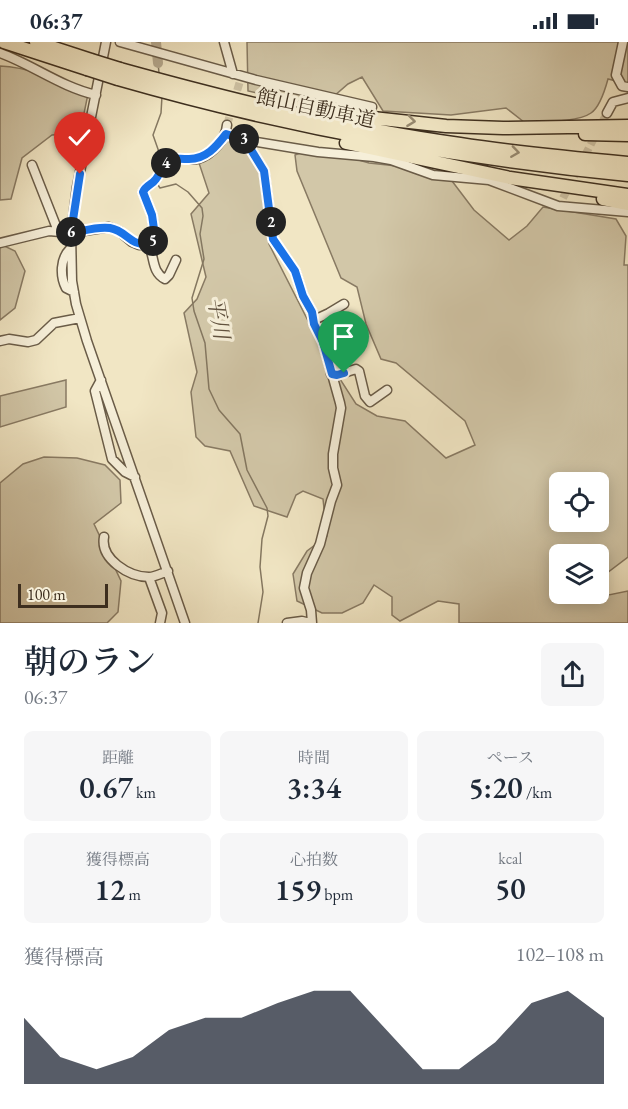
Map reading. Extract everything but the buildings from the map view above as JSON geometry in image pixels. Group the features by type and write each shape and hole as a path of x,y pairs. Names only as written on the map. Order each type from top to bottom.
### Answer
{"highway":[{"name":"館山自動車道","path":"4,42 268,113 326,131 457,154 628,175"},
{"name":"館山自動車道","path":"36,42 89,64"},
{"name":"館山自動車道","path":"268,113 458,144 546,156 628,163"},
{"path":"268,113 446,126 511,128 628,126"},
{"path":"268,113 346,143 510,178 628,195"},
{"path":"446,126 501,133 628,135"},
{"path":"547,183 554,189 628,204"}],"street":[{"path":"106,42 77,187 71,233 70,249 74,292 80,318 185,623"},
{"path":"120,42 238,77 372,107"},
{"path":"224,42 238,77"},
{"path":"623,42 616,75 622,86 628,87"},
{"path":"0,52 66,85 96,95"},
{"path":"608,113 613,102 628,98"},
{"path":"0,243 49,231 71,233 108,227 119,231 139,245 148,244 155,236 152,215 143,192 145,187 155,180 170,160 197,159 215,148 227,129 245,140 318,152 391,160 433,175 489,180 558,206 628,212"},
{"path":"245,140 264,171 273,239 295,271 303,296 312,312 323,342 341,408 333,454 333,468 338,485 331,501 320,544 307,573 304,588 311,610 311,623 302,621 287,623"},
{"path":"32,165 57,231"},
{"path":"558,206 563,198"},
{"path":"148,244 156,270 165,279 176,260"},
{"path":"314,320 344,304"},
{"path":"0,341 36,340 54,323 80,318"},
{"path":"332,374 337,375 356,369 359,371 365,396 370,402 387,390"},
{"path":"101,380 95,391 108,451 116,464 135,477"},
{"path":"104,537 103,541 108,555 116,565 129,572 150,577 168,571"},
{"path":"150,577 162,613 160,623"}],"shaded area":[{"path":"247,42 628,42 628,84 608,79 597,107 585,116 568,120 524,122 506,108 451,115 383,111 362,77 348,84 326,103 290,100 248,91"},
{"path":"0,66 34,72 88,94 80,133 52,135 22,158 11,199 0,200"},
{"path":"223,130 246,146 261,174 269,244 329,362 356,404 377,416 405,421 446,458 475,445 465,421 396,363 381,359 366,324 357,287 341,278 297,171 295,155 314,147 369,163 397,166 452,181 474,210 509,240 527,226 543,207 616,219 626,236 624,265 628,265 628,557 609,571 609,544 549,544 549,604 609,604 609,595 628,591 628,623 459,623 459,604 438,601 400,621 392,615 392,597 374,585 363,603 342,613 322,613 297,601 293,574 307,551 327,536 323,499 303,491 296,495 287,517 254,506 230,451 205,446 196,437 191,392 197,372 184,313 197,299 206,277 191,214 209,193 199,163"},
{"path":"0,244 15,251 25,271 15,308 0,320"},
{"path":"66,380 66,407 0,427 0,396"},
{"path":"44,457 77,458 105,465 120,480 121,503 94,524 121,581 118,612 107,623 0,623 0,483 23,464"}],"waterway":[{"name":"平川","path":"156,42 158,63"},
{"name":"平川","path":"158,63 159,73"},
{"name":"平川","path":"155,174 159,152 153,135 161,113 162,96"},
{"name":"平川","path":"158,185 160,188 176,184 188,192 202,208 200,234 204,259 192,298 205,343 209,389 219,410 240,434 247,470 267,508 268,516 262,539 260,567 263,592 258,623"}],"tunnel":[{"path":"227,125 240,81"},
{"path":"563,198 607,113"}],"route":[{"path":"80,174 71,233 108,227 119,231 139,245 148,244 155,236 152,215 143,192 145,187 157,179 164,165 170,160 197,159 206,155 226,134 245,140 264,171 273,239 295,271 323,342 332,374 344,373"}]}
